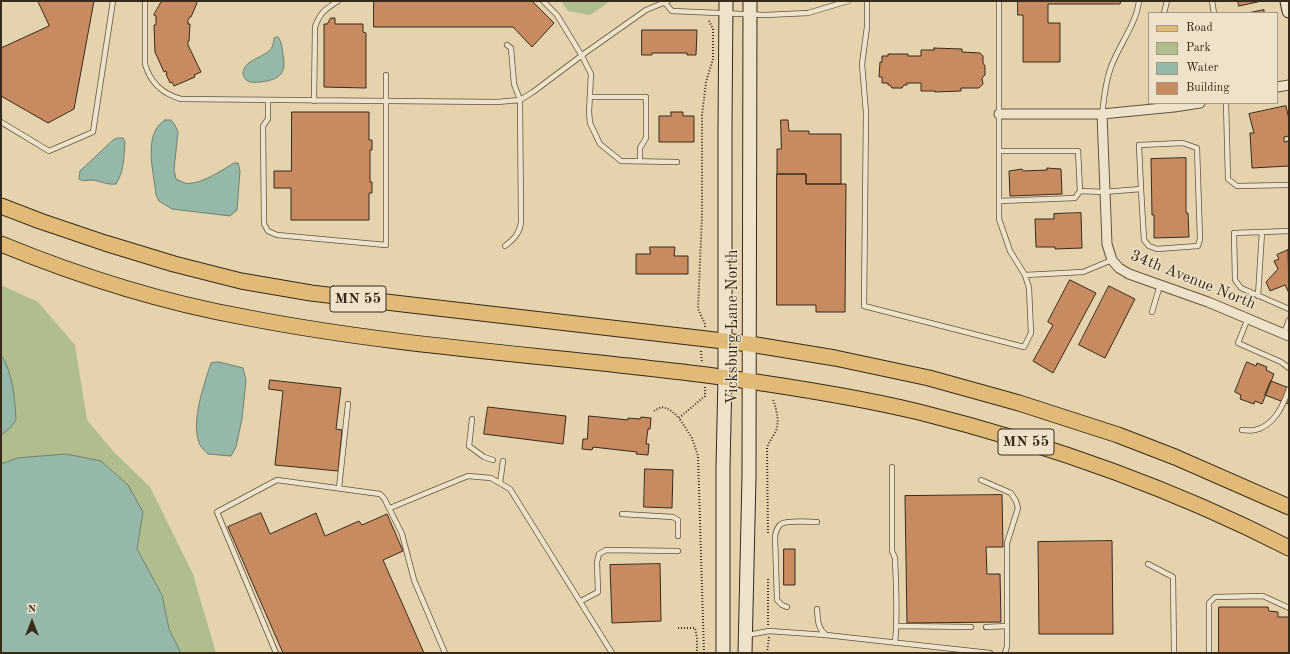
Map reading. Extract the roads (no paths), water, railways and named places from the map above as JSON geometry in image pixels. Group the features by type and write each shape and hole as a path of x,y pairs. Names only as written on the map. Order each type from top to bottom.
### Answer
{"main road":[{"path":"1287,1 1289,12"},
{"name":"Vicksburg Lane North","path":"723,653 726,7"},
{"name":"Vicksburg Lane North","path":"745,653 750,381 750,7"},
{"name":"MN 55","path":"1,206 104,244 174,264 241,280 311,293 750,344 835,358 929,378 1019,403 1118,435 1175,457 1289,507"},
{"name":"MN 55","path":"1,244 105,282 172,301 241,317 309,329 400,341 725,377 848,397 918,412 1008,436 1091,463 1171,494 1246,526 1289,548"},
{"path":"1215,513 1246,535 1289,557"}],"street":[{"path":"1278,88 1289,85"},
{"path":"999,114 1102,114 1187,104"},
{"name":"34th Avenue North","path":"1102,114 1107,244 1112,260 1119,268 1129,274 1248,318 1286,334"}],"lane":[{"path":"1,122 49,151 92,132 113,1"},
{"path":"145,1 146,68 152,80 165,93 181,99 497,102 520,100 646,10 666,2 672,11 705,11 726,7 750,7 765,15 808,12 848,1"},
{"path":"314,101 315,27 318,17 322,12 338,1"},
{"path":"543,1 557,15 591,74 589,112 590,123 600,144 621,161 677,162"},
{"path":"867,1 862,64 866,113 864,306 1024,347 1031,333 1029,288 1025,274 1010,251 1000,219 999,1"},
{"path":"1102,114 1110,70 1132,22 1139,1"},
{"path":"1164,12 1167,1"},
{"path":"1212,1 1214,12"},
{"path":"505,246 514,239 520,231 521,223 520,100 514,84 511,48 507,45"},
{"path":"268,101 268,119 263,126 264,224 268,230 277,235 386,245 386,75"},
{"path":"590,97 646,97 646,138 640,148 640,161"},
{"path":"1226,104 1228,178 1237,186 1289,185"},
{"path":"1183,143 1197,148 1200,239 1198,246 1157,249 1149,246 1144,240 1141,189 1139,146 1183,143"},
{"path":"999,152 1078,151 1080,191 1075,198 999,201"},
{"path":"1080,191 1104,192 1141,189"},
{"path":"1289,231 1234,233 1235,280 1241,288 1289,309"},
{"path":"1258,296 1262,232"},
{"path":"1025,274 1083,272 1112,260"},
{"path":"1152,312 1160,285"},
{"path":"1248,318 1238,343 1281,362 1289,368"},
{"path":"1286,334 1289,320"},
{"path":"1242,430 1255,430 1270,423 1282,406 1289,389"},
{"path":"339,488 348,404"},
{"path":"472,420 470,446 484,457 493,460"},
{"path":"500,483 503,461"},
{"path":"892,467 892,551 895,558 897,626 895,642"},
{"path":"390,508 468,476 491,478 510,489 612,653"},
{"path":"276,653 217,512 277,480 380,494 384,498 402,534 414,580 445,653"},
{"path":"981,480 1011,493 1018,508 1007,543 1007,646 1005,653"},
{"path":"622,514 673,517 678,520 678,536"},
{"path":"787,607 782,605 777,600 775,536 777,529 780,525 786,522 817,522"},
{"path":"580,601 598,592 597,562 599,554 606,550 678,551"},
{"path":"1148,564 1173,577 1174,653"},
{"path":"1209,653 1209,603 1215,597 1263,596 1289,608"},
{"path":"817,609 818,625 826,636"},
{"path":"897,626 971,627"},
{"path":"986,627 1007,626"},
{"path":"746,635 769,631 895,642 990,653"}],"water":[{"path":"278,37 282,45 284,62 284,67 280,75 272,80 260,82 251,82 244,78 244,68 269,51 272,47 274,38"},
{"path":"165,120 171,120 178,132 174,169 176,179 185,183 197,182 210,177 234,163 238,163 240,171 237,210 230,216 172,209 159,201 156,195 151,154 154,134 158,126"},
{"path":"123,138 125,142 122,169 116,184 92,180 84,181 79,179 80,171 113,140"},
{"path":"1,355 11,378 16,420 10,428 1,435"},
{"path":"219,362 243,368 246,380 242,419 236,447 231,456 208,454 200,446 197,434 197,414 205,381 211,363"},
{"path":"66,454 101,461 128,485 143,512 137,549 162,595 169,629 181,653 1,653 1,464 18,458"}]}
